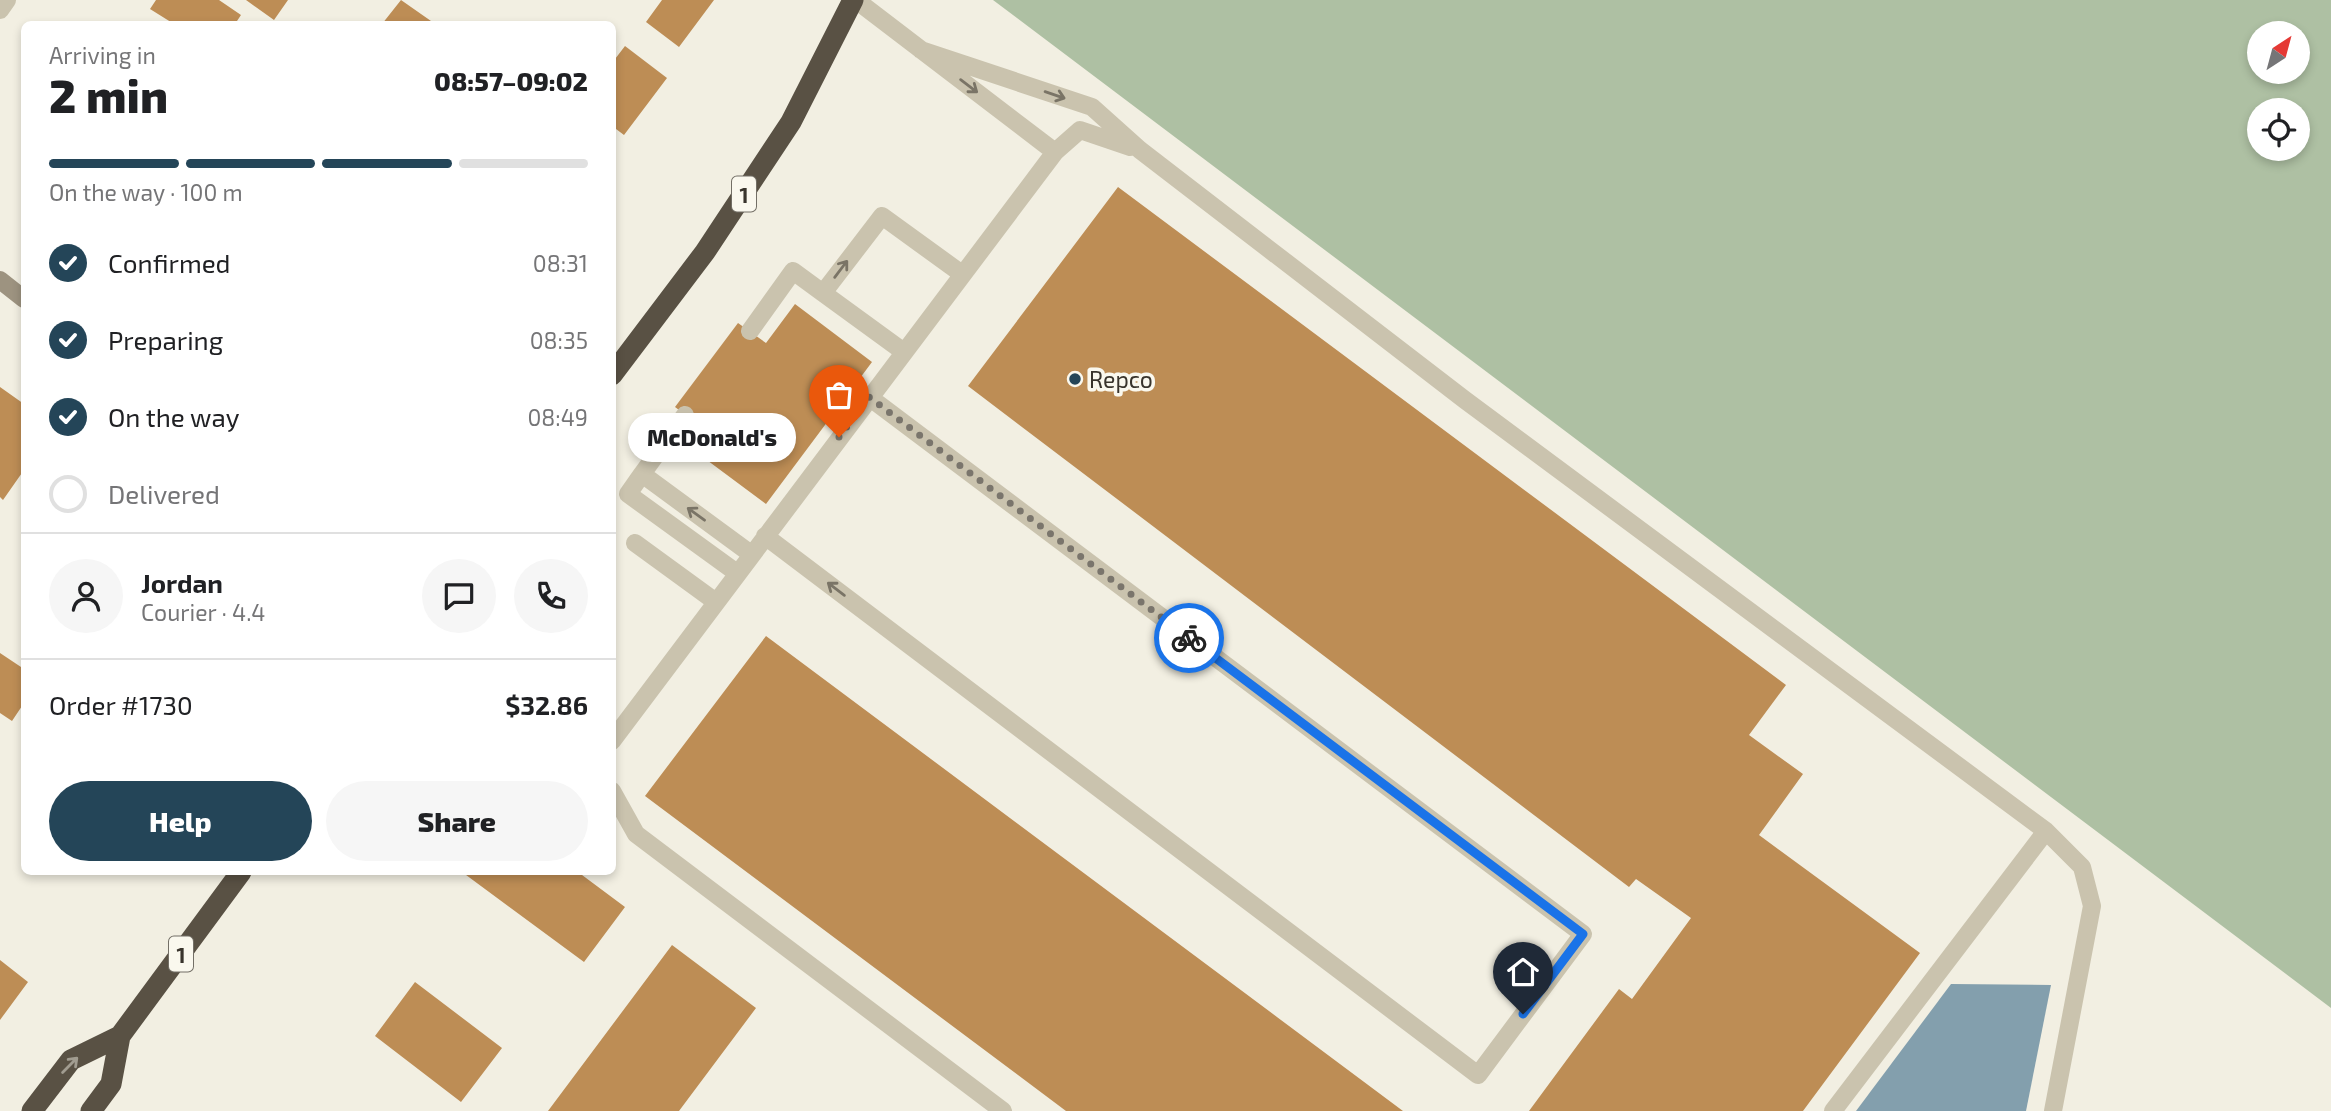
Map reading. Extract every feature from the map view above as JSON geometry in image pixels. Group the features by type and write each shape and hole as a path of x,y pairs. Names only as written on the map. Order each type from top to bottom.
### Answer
{"highway":[{"name":"1","path":"616,370 705,252 791,122 855,0"},
{"name":"1","path":"91,1111 111,1084 120,1036 239,875"},
{"name":"1","path":"33,1111 71,1060 120,1036"}],"street":[{"path":"0,10 7,0"},
{"path":"855,0 1055,152"},
{"path":"920,50 1092,107 1140,150 1465,400 2046,831 2082,867 2092,906 2053,1111"},
{"path":"616,736 1055,152 1080,130 1140,150"},
{"path":"823,293 882,216 962,274"},
{"path":"750,331 793,271 904,352"},
{"path":"0,280 21,297"},
{"path":"765,536 1478,1075 1583,934 869,397"},
{"path":"685,415 628,494 737,573"},
{"path":"642,474 751,554"},
{"path":"635,543 716,602"},
{"path":"616,798 636,834 1003,1111"},
{"path":"1833,1111 2046,831"}],"green space":[{"path":"993,0 2331,0 2331,1008"}],"water":[{"path":"1951,984 2051,985 2026,1111 1856,1111"}],"building":[{"path":"156,0 219,0 241,15 237,21 169,21 150,9"},
{"path":"246,0 288,0 274,20"},
{"path":"401,0 431,21 384,21"},
{"path":"662,0 714,0 679,47 646,22"},
{"path":"625,46 667,78 624,135 616,129 616,58"},
{"path":"1118,187 1786,685 1749,735 1803,774 1759,835 1920,953 1803,1111 1529,1111 1619,989 1632,999 1691,918 1636,879 1629,887 968,386"},
{"path":"795,304 872,362 766,504 688,446 702,427 675,407 738,323 766,343"},
{"path":"0,387 21,402 21,474 3,500 0,497"},
{"path":"766,636 1403,1111 1066,1111 645,796"},
{"path":"0,653 21,667 21,708 12,721 0,713"},
{"path":"466,875 582,875 625,907 584,962"},
{"path":"672,945 756,1008 679,1111 548,1111"},
{"path":"0,960 28,982 0,1020"},
{"path":"415,982 502,1048 461,1102 375,1036"}],"way so far":[{"path":"839,437 869,397 1189,638"}],"place":[{"name":"Repco","path":"1075,379"},
{"name":"McDonald's","path":"839,437"}],"route":[{"path":"1189,638 1583,934 1523,1014"}]}
